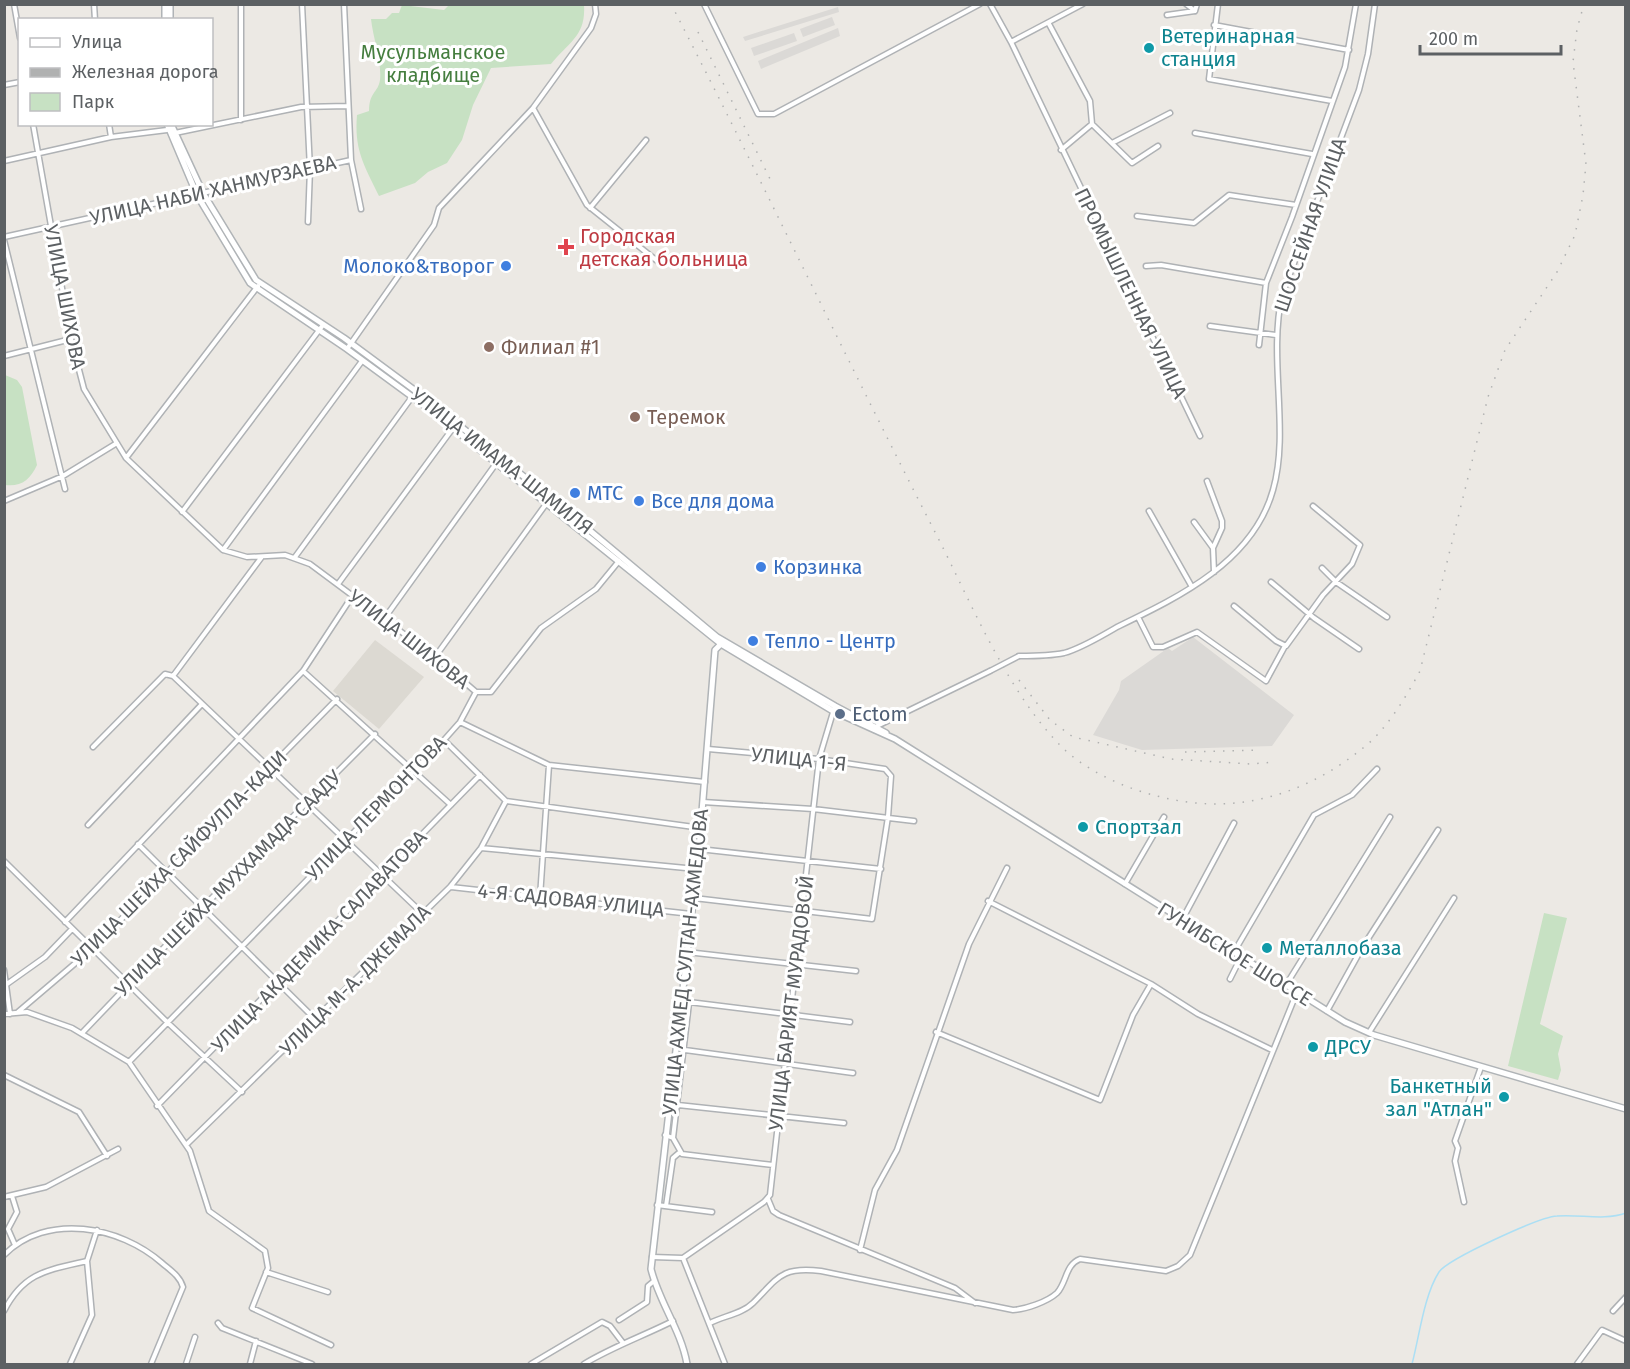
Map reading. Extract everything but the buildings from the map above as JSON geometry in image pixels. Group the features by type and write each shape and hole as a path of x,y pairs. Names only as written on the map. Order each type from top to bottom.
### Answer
{"main road":[{"name":"УЛИЦА ИМАМА ШАМИЛЯ","path":"168,126 200,194"},
{"name":"УЛИЦА ИМАМА ШАМИЛЯ","path":"168,126 200,194 250,283 323,325 498,460 717,637 834,709"},
{"name":"УЛИЦА ИМАМА ШАМИЛЯ","path":"258,286 349,347 362,361 498,460 547,503 721,644 834,709 876,728"},
{"name":"УЛИЦА АХМЕД СУЛТАН-АХМЕДОВА","path":"654,1281 651,1257 704,802 715,650 721,644"},
{"name":"ГУНИБСКОЕ ШОССЕ","path":"876,728 1327,1012 1370,1032 1626,1109"},
{"path":"654,1281 674,1320 689,1365"}],"street":[{"path":"14,4 18,27"},
{"path":"241,4 241,120"},
{"path":"302,4 310,169 308,222"},
{"path":"344,4 351,160 361,209"},
{"path":"704,4 758,114 774,114 979,5"},
{"name":"ПРОМЫШЛЕННАЯ УЛИЦА","path":"990,4 1011,42 1200,436"},
{"path":"1011,42 1049,24 1083,4"},
{"path":"1186,4 1195,11"},
{"path":"1195,11 1197,4"},
{"path":"1218,4 1209,79 1332,101"},
{"path":"1259,345 1266,283 1296,205 1349,50 1356,4"},
{"name":"ШОССЕЙНАЯ УЛИЦА","path":"876,728 1019,656 1064,652 1138,617 1214,573 1241,548 1261,520 1274,490 1279,456 1276,335 1282,295 1359,90 1368,54 1376,4"},
{"path":"349,347 434,225 439,208 533,108 591,28 596,5"},
{"path":"1167,15 1195,11"},
{"path":"1049,24 1090,101 1092,124 1132,163 1158,146"},
{"path":"1214,25 1349,50"},
{"path":"213,125 306,107 348,106"},
{"path":"533,108 590,208 661,264"},
{"path":"1112,143 1170,113"},
{"path":"1061,150 1092,124"},
{"name":"УЛИЦА ШИХОВА","path":"33,126 71,339 84,388 126,458 223,550 236,555 261,558 285,555 295,557 339,584 435,657 476,692"},
{"path":"109,126 111,137"},
{"path":"4,161 168,126"},
{"path":"173,133 210,126"},
{"path":"1195,133 1312,154"},
{"path":"590,208 646,140"},
{"name":"УЛИЦА НАБИ ХАНМУРЗАЕВА","path":"4,238 351,160"},
{"path":"1137,216 1194,223 1229,195 1296,205"},
{"path":"4,238 65,489"},
{"path":"1146,266 1161,265 1266,283"},
{"path":"126,458 258,286"},
{"path":"182,512 323,325"},
{"path":"1210,326 1276,335"},
{"path":"4,356 71,339"},
{"path":"223,550 362,361"},
{"path":"295,557 412,397"},
{"path":"339,584 453,429"},
{"path":"4,501 63,476 117,443"},
{"path":"384,619 498,460"},
{"path":"1207,481 1222,521 1222,528 1213,548 1214,573"},
{"path":"435,657 547,503"},
{"path":"1138,617 1153,646 1163,646 1197,632 1266,681 1285,646 1352,564 1360,545 1313,506"},
{"path":"1149,511 1192,587"},
{"path":"1194,522 1213,548"},
{"path":"173,676 261,558"},
{"path":"476,692 491,692 541,628 596,589 619,561"},
{"path":"1322,568 1336,582 1386,617"},
{"path":"1271,582 1310,614 1359,649"},
{"path":"65,922 303,670 353,596"},
{"path":"1234,606 1285,646"},
{"path":"303,670 451,805"},
{"path":"93,747 165,674 173,676 306,805 422,912"},
{"name":"УЛИЦА ЛЕРМОНТОВА","path":"129,1062 444,740 460,722 476,692"},
{"name":"УЛИЦА ШЕЙХА САЙФУЛЛА-КАДИ","path":"18,1013 92,949 267,767 337,699"},
{"path":"88,825 202,704"},
{"name":"УЛИЦА БАРИЯТ МУРАДОВОЙ","path":"768,1199 819,759 834,709"},
{"path":"460,722 549,765 705,782"},
{"name":"УЛИЦА ШЕЙХА МУХХАМАДА СААДУ","path":"82,1033 375,734"},
{"path":"444,740 507,801 700,828"},
{"name":"УЛИЦА 1-Я","path":"708,749 819,759 890,772 888,817"},
{"path":"540,897 549,765"},
{"path":"1234,952 1314,815 1352,795 1377,769"},
{"name":"УЛИЦА АКАДЕМИКА САЛАВАТОВА","path":"157,1106 480,776"},
{"name":"УЛИЦА М-А. ДЖЕМАЛА","path":"186,1145 316,1020 450,886 482,848 507,801"},
{"path":"704,802 813,809 914,821"},
{"path":"1286,985 1390,816"},
{"path":"693,897 872,919 888,817"},
{"path":"1125,884 1164,817"},
{"path":"1182,920 1234,823"},
{"path":"1327,1012 1362,948 1438,830"},
{"path":"138,844 316,1020"},
{"path":"482,848 696,869"},
{"path":"699,849 880,869"},
{"path":"4,861 167,1022 242,1092"},
{"path":"860,1250 875,1190 897,1150 936,1032 969,944 988,901 1007,868"},
{"name":"4-Я САДОВАЯ УЛИЦА","path":"450,886 692,914"},
{"path":"1370,1032 1454,898"},
{"path":"988,901 1152,984 1198,1014 1272,1050"},
{"path":"7,984 45,957 50,949 72,929"},
{"path":"686,952 856,970"},
{"path":"1230,979 1241,957"},
{"path":"4,970 10,1000 10,1014"},
{"path":"936,1032 1100,1100 1133,1015 1152,984"},
{"path":"710,1323 753,1303 777,1276 789,1271 806,1269 1000,1309 1024,1309 1058,1292 1070,1265 1080,1259 1166,1271 1178,1266 1190,1255 1272,1050 1298,992"},
{"path":"4,998 10,1000"},
{"path":"681,1001 850,1022"},
{"path":"680,1152 673,1138 689,1003"},
{"path":"4,1014 27,1012 82,1033 129,1062 157,1106 186,1145 209,1211 266,1251 268,1257 266,1272 252,1308 331,1345"},
{"path":"685,1050 853,1072"},
{"path":"1464,1202 1455,1161 1458,1148 1455,1141 1482,1066"},
{"path":"4,1075 79,1112 106,1156"},
{"path":"678,1105 778,1114 844,1123"},
{"path":"665,1135 673,1138"},
{"path":"4,1197 46,1186 118,1149"},
{"path":"666,1206 673,1158 680,1152 773,1165"},
{"path":"12,1196 17,1212 9,1233 15,1245"},
{"path":"651,1257 683,1258 768,1199 773,1211 779,1215 955,1288 976,1304"},
{"path":"657,1205 712,1212"},
{"path":"4,1255 15,1245 51,1229 97,1230 144,1249 182,1282 182,1294 151,1365"},
{"path":"70,1365 92,1315 87,1261 97,1230"},
{"path":"683,1258 725,1365"},
{"path":"4,1311 12,1296 25,1282 45,1270 87,1261"},
{"path":"266,1272 328,1292"},
{"path":"619,1320 647,1302 648,1286 654,1281"},
{"path":"1613,1311 1626,1296"},
{"path":"584,1365 622,1343 632,1341 674,1320"},
{"path":"531,1365 602,1322 610,1326 622,1343"},
{"path":"218,1323 222,1328 310,1364"},
{"path":"1577,1365 1602,1330 1626,1341"},
{"path":"186,1365 195,1337"},
{"path":"250,1365 256,1341"}],"shaded area":[{"path":"838,7 839,12 745,41 743,37"},
{"path":"832,17 835,25 803,37 800,29"},
{"path":"838,28 840,36 761,69 758,61"},
{"path":"794,33 797,41 754,56 751,48"},
{"path":"1193,637 1294,715 1272,746 1142,750 1093,735 1119,690 1121,681 1168,648 1172,651"},
{"path":"375,640 424,677 379,729 333,691"}],"green space":[{"name":"Мусульманское кладбище","path":"402,5 444,10 449,5 584,5 584,16 575,38 551,64 491,68 473,105 462,140 447,163 428,172 415,183 379,196 361,157 356,127 357,115 369,111 370,100 380,80 380,66 371,19 386,19 392,13 399,13"},
{"path":"5,375 17,380 22,387 37,465 31,475 16,485 5,485"},
{"path":"1544,913 1567,918 1540,1024 1563,1036 1558,1054 1561,1070 1558,1080 1508,1066"}],"waterway":[{"path":"1412,1364 1429,1292 1439,1272 1446,1266 1495,1240 1547,1218 1557,1216 1609,1217 1626,1213"}],"railway":[{"path":"671,4 978,619 1009,677 1027,704 1066,751 1097,773 1133,789 1157,796 1186,802 1214,804 1269,797 1296,788 1346,761 1369,743 1384,727 1420,671 1488,397 1505,350 1557,272 1575,235 1586,164 1573,62 1577,29 1584,4"},
{"path":"698,32 772,183"},
{"path":"1019,680 1050,720 1073,737 1171,759 1251,764 1274,762"},
{"path":"1185,752 1260,750"}],"place":[{"name":"Ветеринарная станция","path":"1149,48"},
{"name":"Городская детская больница","path":"566,247"},
{"name":"Молоко&творог","path":"506,266"},
{"name":"Филиал #1","path":"489,347"},
{"name":"Теремок","path":"635,417"},
{"name":"МТС","path":"575,493"},
{"name":"Все для дома","path":"639,501"},
{"name":"Корзинка","path":"761,567"},
{"name":"Тепло - Центр","path":"753,641"},
{"name":"Ectom","path":"840,714"},
{"name":"Спортзал","path":"1083,827"},
{"name":"Металлобаза","path":"1267,948"},
{"name":"ДРСУ","path":"1313,1047"},
{"name":"Банкетный зал \"Атлан\"","path":"1504,1097"}]}
